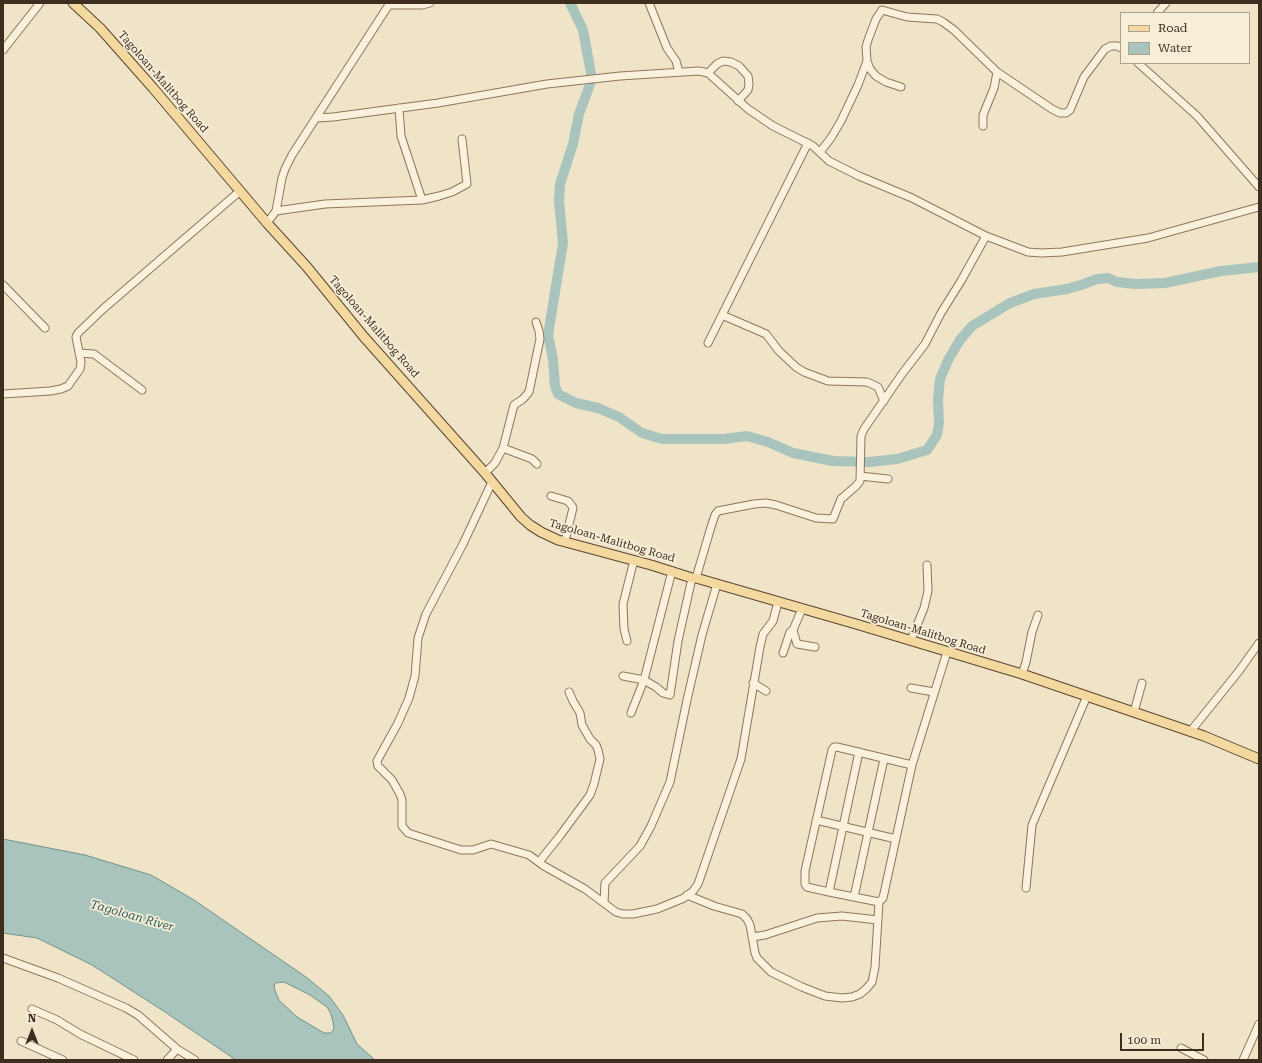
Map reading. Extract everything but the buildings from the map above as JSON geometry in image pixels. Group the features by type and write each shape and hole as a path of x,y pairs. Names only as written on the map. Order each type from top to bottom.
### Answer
{"main road":[{"name":"Tagoloan-Malitbog Road","path":"73,3 100,28 153,88 267,223 307,267 364,337 530,525 550,536 565,541 911,640 1022,674 1204,736 1259,759"}],"street":[{"path":"3,50 40,3"},
{"path":"267,223 276,211 282,178 292,155 390,4 422,5 430,3"},
{"path":"1158,12 1166,3"},
{"path":"650,4 668,48 676,61 679,72"},
{"path":"901,87 886,82 876,76 870,69 867,61 866,47 881,6 907,17 937,19 943,22 954,30 997,72 1060,113 1066,113 1070,110 1084,77 1108,46 1120,46"},
{"path":"708,73 717,64 724,61 731,62 742,69 748,76 749,86 748,90 738,101"},
{"path":"820,152 831,138 841,121 858,85 867,61"},
{"path":"1139,64 1197,116 1259,187"},
{"path":"317,118 333,118 547,84 699,71 708,73 738,101 773,126 808,143 820,152 826,159 859,176 912,198 986,236 1028,252 1062,252 1148,238 1259,207"},
{"path":"983,126 983,115 994,88 997,72"},
{"path":"399,108 400,136 422,200"},
{"path":"276,211 325,204 422,200 447,194 467,184 462,139"},
{"path":"708,343 808,143"},
{"path":"3,394 50,391 68,386 80,369 81,362 76,337 78,333 103,309 240,191"},
{"path":"623,676 644,680 663,693 670,695 678,641 694,578 715,515 718,511 766,503 816,518 833,519 841,499 858,484 861,466 862,433 902,374 925,344 941,313 986,236"},
{"path":"3,285 45,328"},
{"path":"722,315 766,334 779,351 796,367 804,372 828,381 855,381 874,384 878,387 884,401"},
{"path":"485,473 495,463 504,448 513,408 516,403 528,393 540,339 536,322"},
{"path":"79,352 94,354 142,390"},
{"path":"504,448 532,459 537,464"},
{"path":"860,476 888,479"},
{"path":"492,482 463,544 426,614 418,638 415,676 409,698 398,724 376,761 378,766 392,780 400,794 402,800 402,826 408,834 461,850 470,850 487,844 494,844 529,855 584,889 616,912 623,914 633,914 657,909 687,895 693,891 698,884 741,759 756,664 764,634 773,621 778,602"},
{"path":"551,496 568,501 573,508 565,541"},
{"path":"627,641 624,629 623,604 634,560"},
{"path":"911,640 924,608 928,592 927,566"},
{"path":"630,713 644,680 672,571"},
{"path":"604,903 605,883 640,846 651,826 670,782 702,635 717,584"},
{"path":"783,653 789,635 794,630 802,609"},
{"path":"1022,674 1032,632 1038,615"},
{"path":"794,630 797,644 815,647"},
{"path":"1190,732 1239,671 1259,643"},
{"path":"687,895 714,906 742,914 750,925 757,958 771,972 802,988 825,996 842,998 852,997 860,994 866,989 872,982 875,967 879,902 883,898 912,765 947,652"},
{"path":"753,683 766,691"},
{"path":"1134,712 1142,683"},
{"path":"911,688 934,692"},
{"path":"539,862 560,837 590,795 600,759 596,745 590,739 582,725 580,713 569,692"},
{"path":"1026,888 1032,825 1075,728 1087,696"},
{"path":"879,902 807,886 805,881 805,871 833,748 837,747 912,765"},
{"path":"829,892 859,752"},
{"path":"854,897 884,759"},
{"path":"816,820 896,839"},
{"path":"752,937 774,932 817,918 842,916 878,920"},
{"path":"3,958 58,978 126,1008 178,1049 195,1060"},
{"path":"32,1009 57,1020 80,1034 134,1060"},
{"path":"1243,1060 1259,1024"},
{"path":"21,1041 63,1060"},
{"path":"1181,1048 1204,1060"},
{"path":"167,1060 178,1049"}],"water":[{"name":"Tagoloan River","path":"3,839 85,855 151,875 194,900 306,977 329,996 343,1015 357,1044 375,1060 236,1060 92,965 37,938 3,933","holes":["284,982 310,995 327,1007 331,1014 334,1029 331,1033 324,1033 297,1017 279,1000 274,987 275,983"]}],"waterway":[{"path":"570,3 583,30 592,79 579,114 573,144 560,184 559,201 563,243 548,335 553,359 555,386 558,394 576,403 598,408 619,417 642,433 662,439 724,439 747,436 768,442 793,453 833,461 869,462 897,459 927,450 937,435 939,423 938,400 940,379 948,360 960,340 972,326 1010,303 1034,294 1067,289 1097,279 1108,278 1117,282 1135,284 1165,283 1221,271 1259,267"}]}
